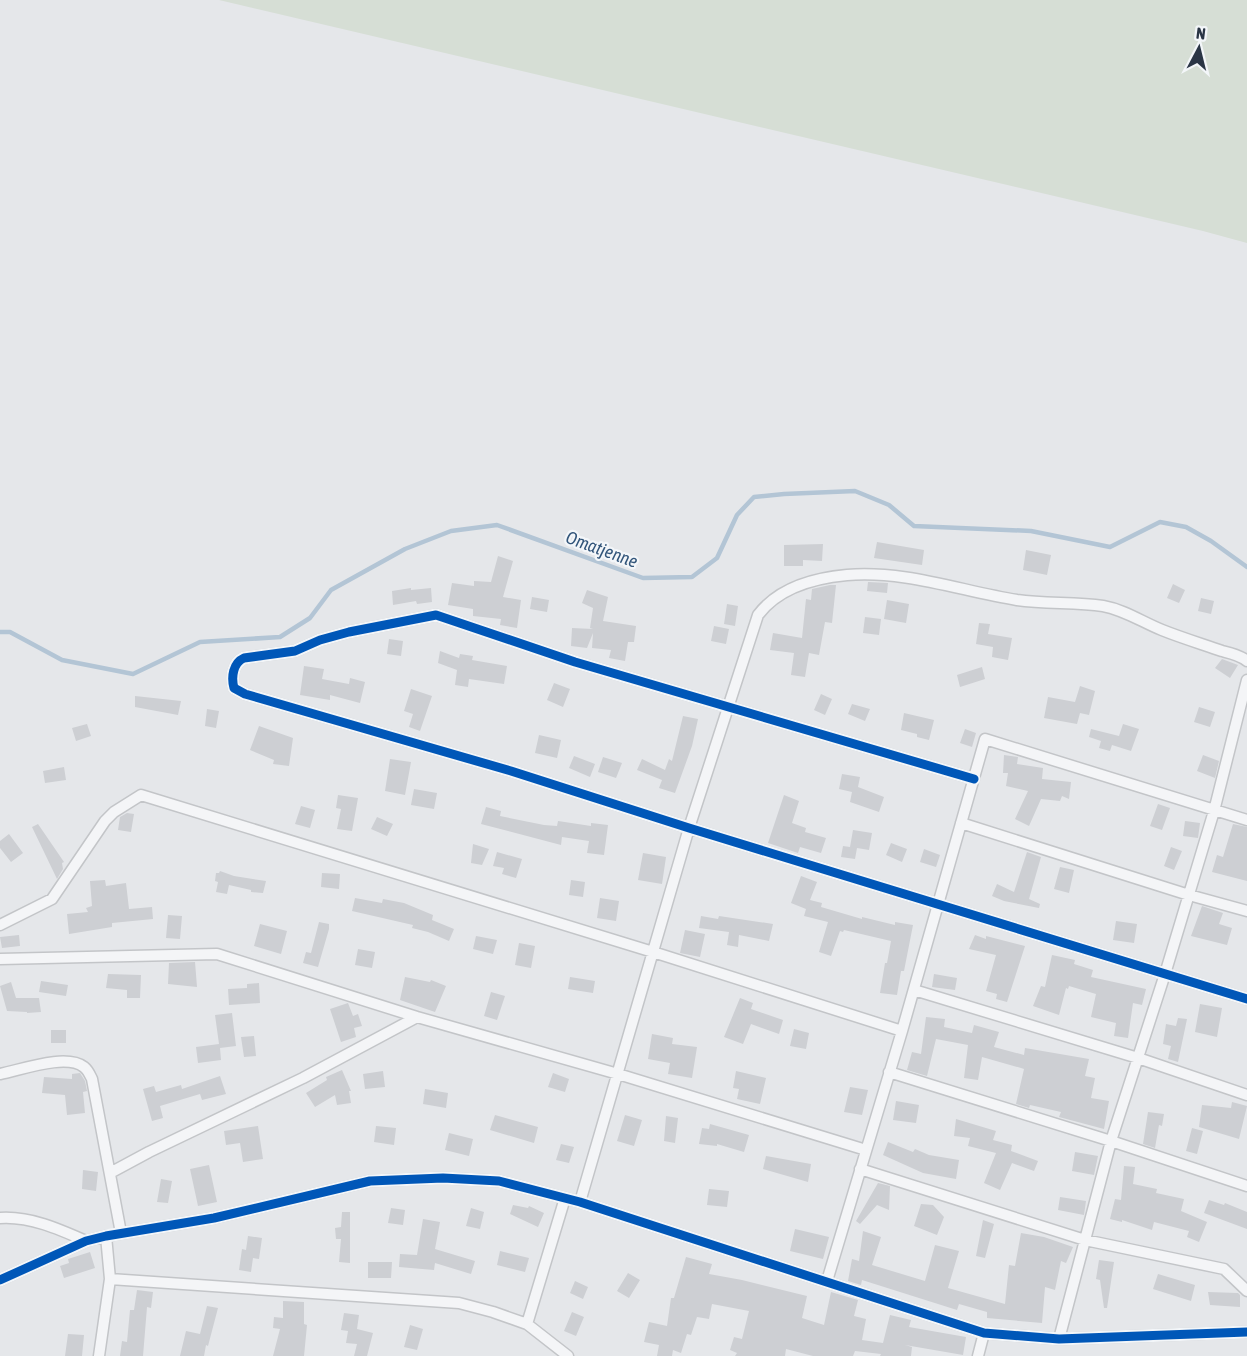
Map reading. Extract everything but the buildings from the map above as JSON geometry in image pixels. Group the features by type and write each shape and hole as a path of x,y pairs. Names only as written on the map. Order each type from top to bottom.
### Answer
{"street":[{"path":"580,1202 689,828 758,615 782,592 796,586 847,575 874,574 1015,599 1103,606 1119,610 1175,636 1236,655 1247,661"},
{"path":"974,779 575,662 436,615 349,632 320,640 296,651 244,658 237,662 233,672 234,688 244,694 511,771 1247,999"},
{"path":"1059,1339 1111,1141 1214,811 1247,680"},
{"path":"827,1281 914,990 985,738 1247,820"},
{"path":"0,925 52,899 105,821 114,812 141,795 902,1031"},
{"path":"961,824 1247,911"},
{"path":"0,959 217,954 417,1017 618,1074 866,1150"},
{"path":"914,990 1138,1058 1247,1095"},
{"path":"110,1173 148,1152 303,1078 417,1017"},
{"path":"0,1074 56,1062 74,1062 85,1068 92,1079 122,1233"},
{"path":"889,1072 1247,1186"},
{"path":"860,1169 1085,1239 1224,1269 1247,1291"},
{"path":"0,1280 86,1240 214,1218 370,1181 443,1178 499,1181 580,1202 984,1333 1059,1339 1247,1332"},
{"path":"528,1324 565,1198"},
{"path":"0,1218 47,1224 86,1240"},
{"path":"99,1356 110,1279 106,1236"},
{"path":"110,1279 459,1303 528,1324 568,1356"},
{"path":"978,1356 984,1333"}],"shaded area":[{"path":"219,0 1247,0 1247,243 1203,231"}],"waterway":[{"name":"Omatjenne","path":"0,632 10,632 62,660 133,674 200,642 280,637 310,618 331,590 405,549 451,531 497,525 643,578 692,577 717,558 737,515 754,497 784,494 855,491 889,505 914,526 1031,531 1110,547 1160,522 1186,527 1211,541 1247,567"}],"cycle path":[{"path":"974,779 575,662 436,615 349,632 320,640 295,651 244,658 237,663 233,675 234,688 245,694 511,771 1247,999"},
{"path":"0,1280 86,1241 106,1236 214,1218 370,1181 443,1178 499,1181 580,1202 984,1333 1059,1339 1247,1332"}]}
